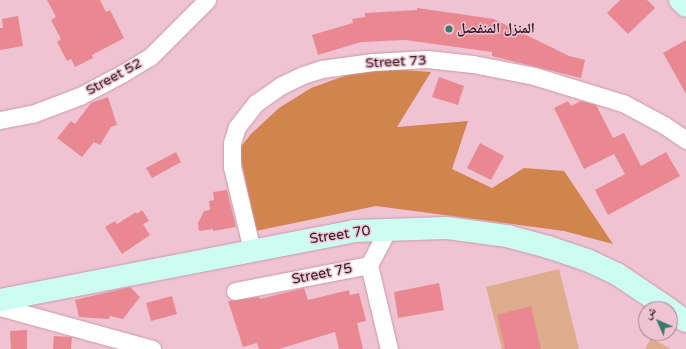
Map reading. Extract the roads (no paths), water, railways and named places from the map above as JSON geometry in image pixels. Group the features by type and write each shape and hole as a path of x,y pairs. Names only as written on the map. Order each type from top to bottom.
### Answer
{"street":[{"name":"Street 52","path":"0,120 32,114 66,101 123,73 150,57 207,0"},
{"path":"680,0 686,6"},
{"name":"Street 73","path":"252,250 232,167 232,143 237,127 256,102 280,86 303,75 321,69 372,62 427,59 473,64 526,74 623,104 664,125 686,140"},
{"name":"Street 70","path":"0,300 176,267 252,250 354,231 447,228 478,231 548,247 587,260 616,274 657,301"},
{"name":"Street 75","path":"235,290 369,265 388,229"},
{"path":"369,265 389,349"},
{"path":"0,307 152,349"}],"place":[{"name":"المنزل المنفصل","path":"449,29"}]}
